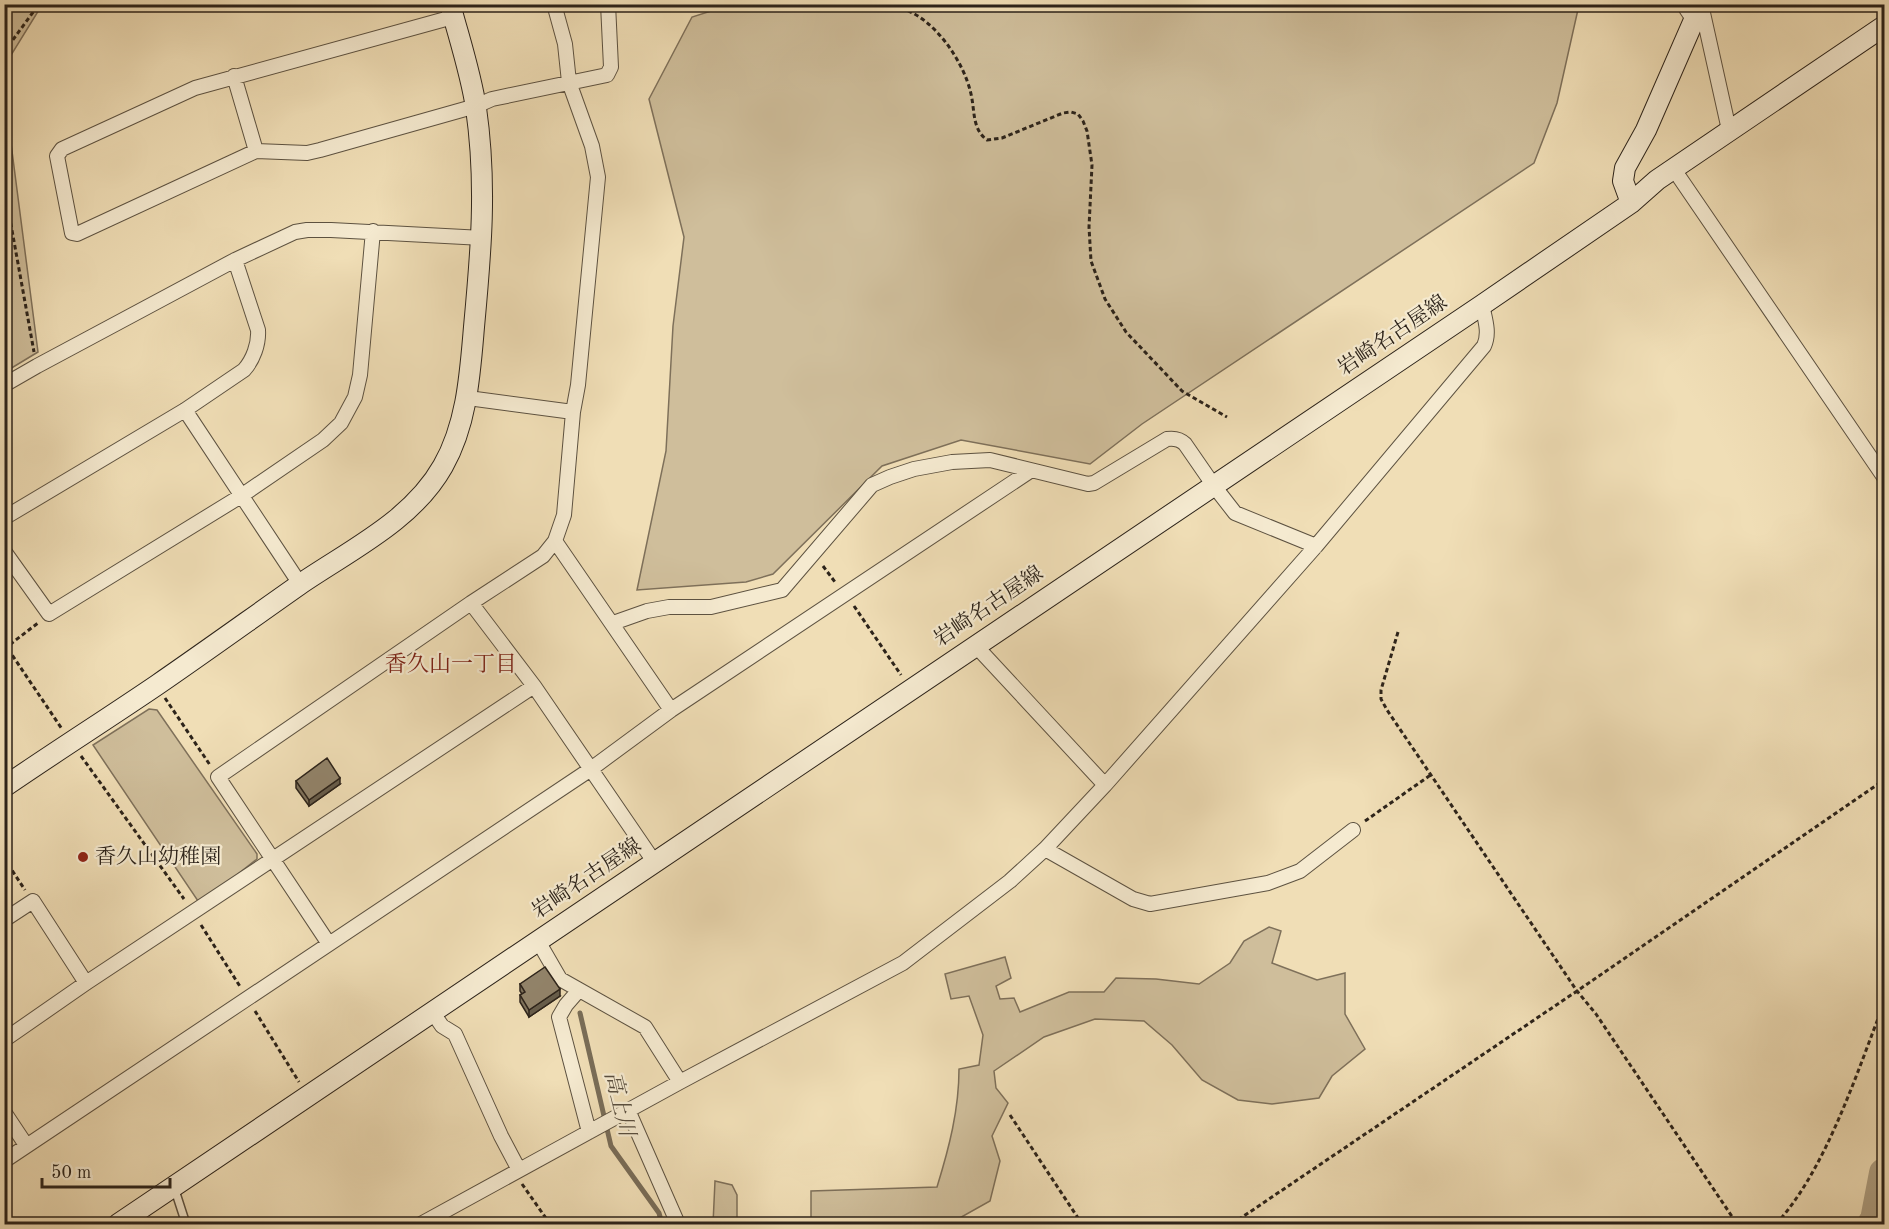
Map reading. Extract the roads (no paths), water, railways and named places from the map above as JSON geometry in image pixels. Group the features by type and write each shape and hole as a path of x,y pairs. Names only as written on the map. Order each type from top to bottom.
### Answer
{"main road":[{"path":"1631,203 1623,181 1625,168 1646,130 1694,8"},
{"path":"4,787 157,685 300,584 402,516 443,466 454,443 468,398 483,238 484,202 476,106 451,11"},
{"name":"岩崎名古屋線","path":"118,1224 1482,305 1631,203 1673,168 1884,26"}],"street":[{"path":"329,944 218,777 543,556 555,541 564,514 598,177 592,146 569,82 564,44 554,4"},
{"path":"451,11 195,88 62,149 57,156 72,233 77,234 256,151 307,153 476,106 492,99 607,75 612,67 611,7"},
{"path":"1694,8 1729,130"},
{"path":"234,76 256,151"},
{"path":"1673,168 1884,477"},
{"path":"4,385 235,260 295,232 306,230 373,231 483,238"},
{"path":"4,551 49,614 241,496 322,440 341,423 355,397 360,375 373,231"},
{"path":"4,518 185,410 244,370 249,364 258,339 253,311 235,260"},
{"path":"421,1224 903,963 1010,881 1045,849 1105,785 1316,546 1484,346 1488,339 1482,305"},
{"path":"468,398 573,412"},
{"path":"185,410 300,584"},
{"path":"613,623 647,611 669,607 711,607 782,590 872,485 914,469 952,462 990,460 1088,484 1094,483 1167,439 1173,438 1185,444 1230,507 1242,516 1316,546"},
{"path":"4,1161 248,1000 591,769 671,710 1030,471"},
{"path":"555,541 671,710"},
{"path":"471,603 534,686 655,863"},
{"path":"975,645 1105,785"},
{"path":"4,1040 86,983 534,686"},
{"path":"1045,849 1133,899 1150,903 1268,883 1300,871 1353,830"},
{"path":"4,920 33,901 86,983"},
{"path":"538,941 560,979 645,1027 680,1082"},
{"path":"579,990 559,1017 600,1126"},
{"path":"433,1012 442,1026 455,1034 517,1172"},
{"path":"628,1110 678,1224"},
{"path":"4,1112 27,1145"}],"lane":[{"path":"174,1187 186,1224"}],"waterway":[{"name":"高上川","path":"580,1013 611,1146 659,1213 662,1224"},
{"path":"1872,1224 1875,1220 1884,1173"}],"place":[{"name":"香久山幼稚園","path":"83,857"}],"district":[{"name":"香久山一丁目","path":"451,665"}]}
